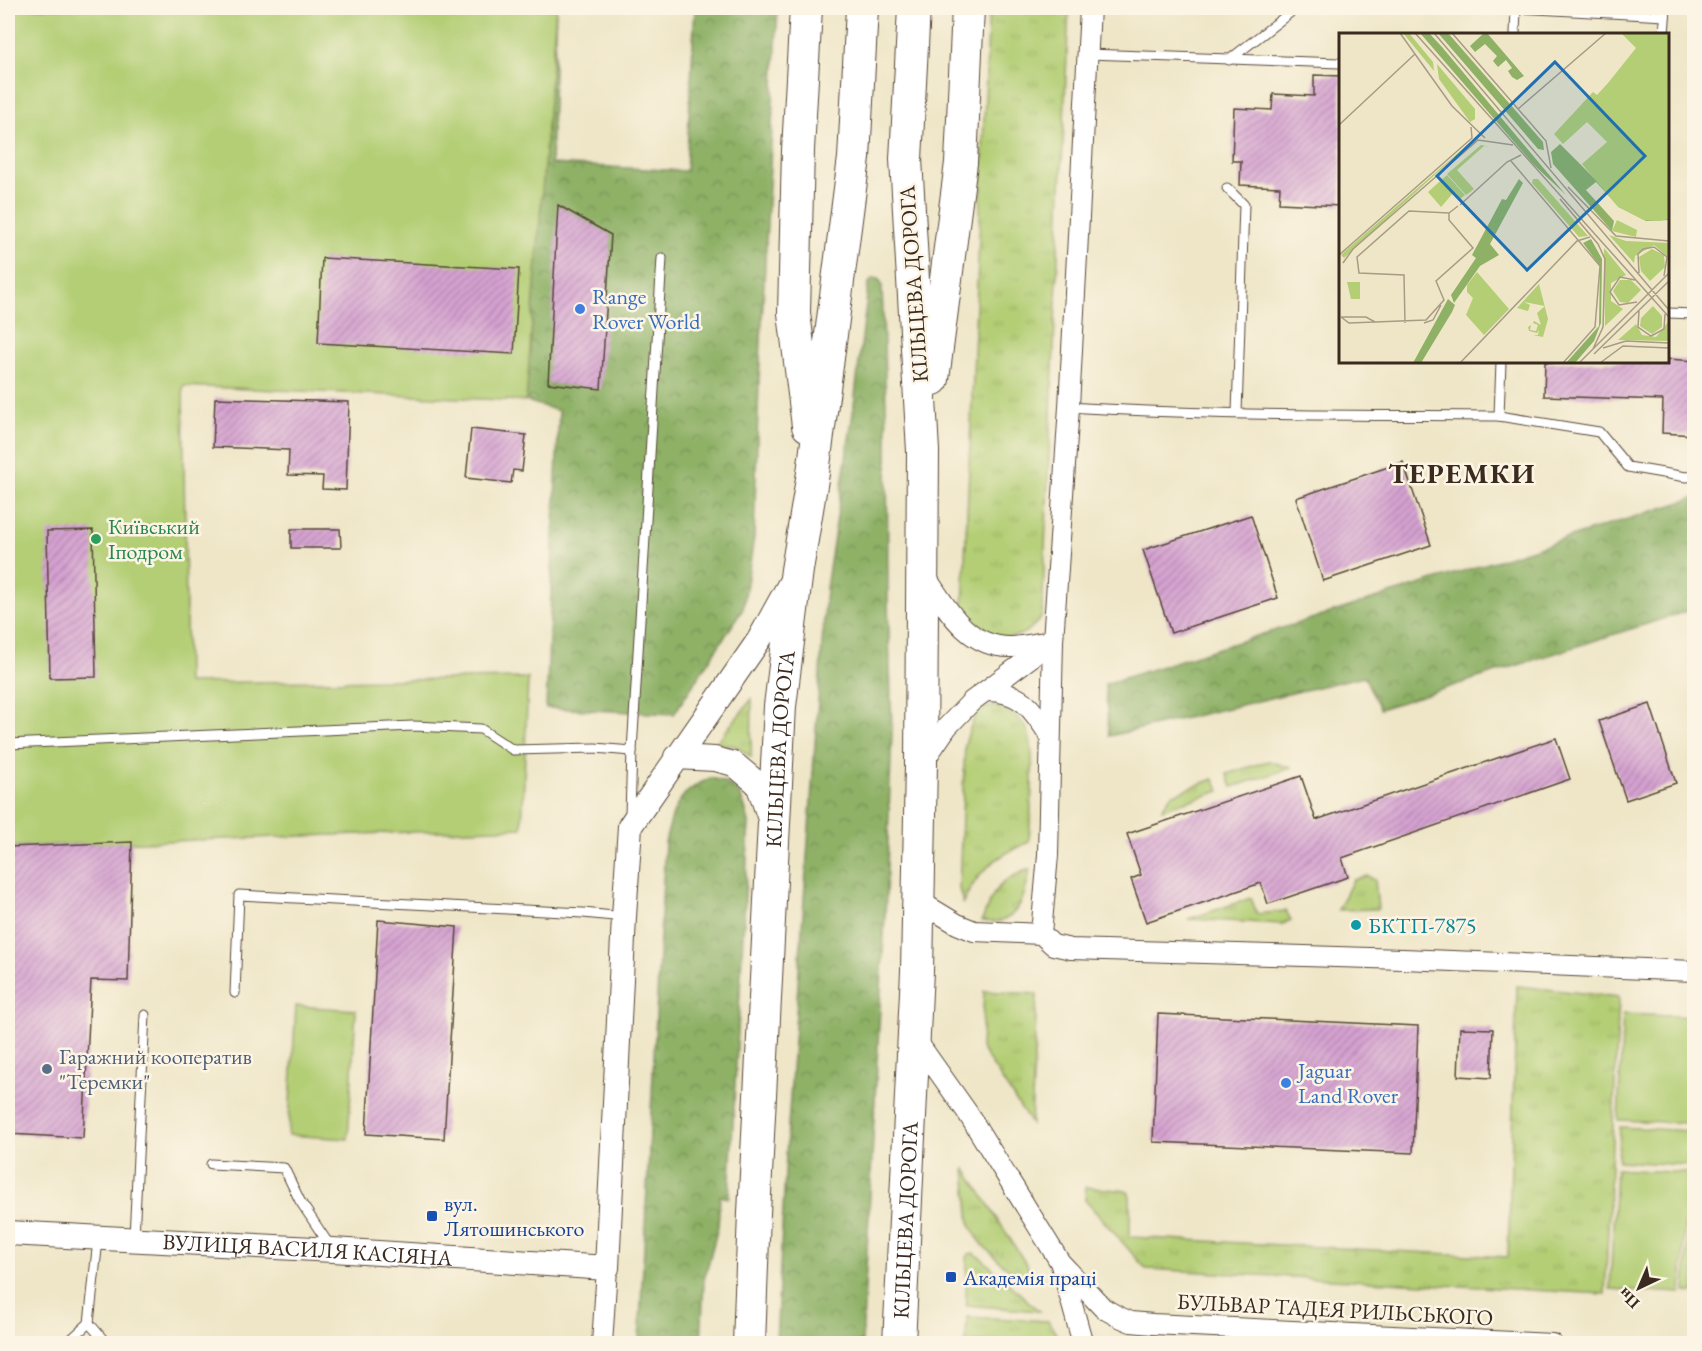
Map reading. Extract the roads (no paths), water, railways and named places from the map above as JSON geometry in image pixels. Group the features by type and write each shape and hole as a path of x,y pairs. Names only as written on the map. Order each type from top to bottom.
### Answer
{"highway":[{"path":"806,8 798,150 794,314 813,473"},
{"name":"КІЛЬЦЕВА ДОРОГА","path":"749,1344 780,706 854,158 862,8"},
{"name":"КІЛЬЦЕВА ДОРОГА","path":"899,1344 914,1036 921,764 923,451 906,159 914,8"},
{"path":"923,451 961,163 968,8"}],"street":[{"path":"1041,934 1048,855 1053,641 1069,407 1090,8"},
{"path":"602,1344 630,826 759,640 797,570"},
{"path":"923,571 950,614 967,633 989,645 1012,647 1053,641"},
{"path":"921,764 947,727 972,701 1053,641"},
{"path":"986,691 1002,691 1017,698 1033,711 1050,736"},
{"path":"676,757 715,759 734,764 758,784 774,831"},
{"path":"919,901 957,924 974,931 1041,934 1053,945 1071,949 1695,971"},
{"path":"914,1036 967,1112 1060,1262 1083,1344"},
{"name":"ВУЛИЦЯ ВАСИЛЯ КАСІЯНА","path":"8,1233 333,1250 606,1268"},
{"name":"БУЛЬВАР ТАДЕЯ РИЛЬСЬКОГО","path":"1060,1262 1103,1308 1131,1322 1552,1344"}],"lane":[{"path":"1228,60 1296,8"},
{"path":"1504,8 1666,10 1664,33"},
{"path":"1515,33 1516,8"},
{"path":"1088,54 1339,63"},
{"path":"1227,188 1244,205 1237,413"},
{"path":"630,826 632,751 662,258"},
{"path":"1669,313 1695,314"},
{"path":"1499,416 1501,363"},
{"path":"1069,407 1237,413 1499,416 1599,432 1628,467 1686,477 1695,476"},
{"path":"8,744 413,726 481,729 513,750 595,748 632,751"},
{"path":"235,993 239,896 624,917"},
{"path":"134,1239 145,1015"},
{"path":"211,1164 284,1168 300,1201 333,1250"},
{"path":"66,1344 89,1323 98,1238"},
{"path":"89,1323 106,1344"}],"place":[{"name":"Range Rover World","path":"580,309"},
{"name":"Київський Іподром","path":"96,539"},
{"name":"БКТП-7875","path":"1356,925"},
{"name":"Гаражний кооператив \"Теремки\"","path":"47,1069"},
{"name":"Jaguar Land Rover","path":"1286,1083"},
{"name":"вул. Лятошинського","path":"432,1216"},
{"name":"Академія праці","path":"951,1277"}],"district":[{"name":"ТЕРЕМКИ","path":"1462,473"}]}
